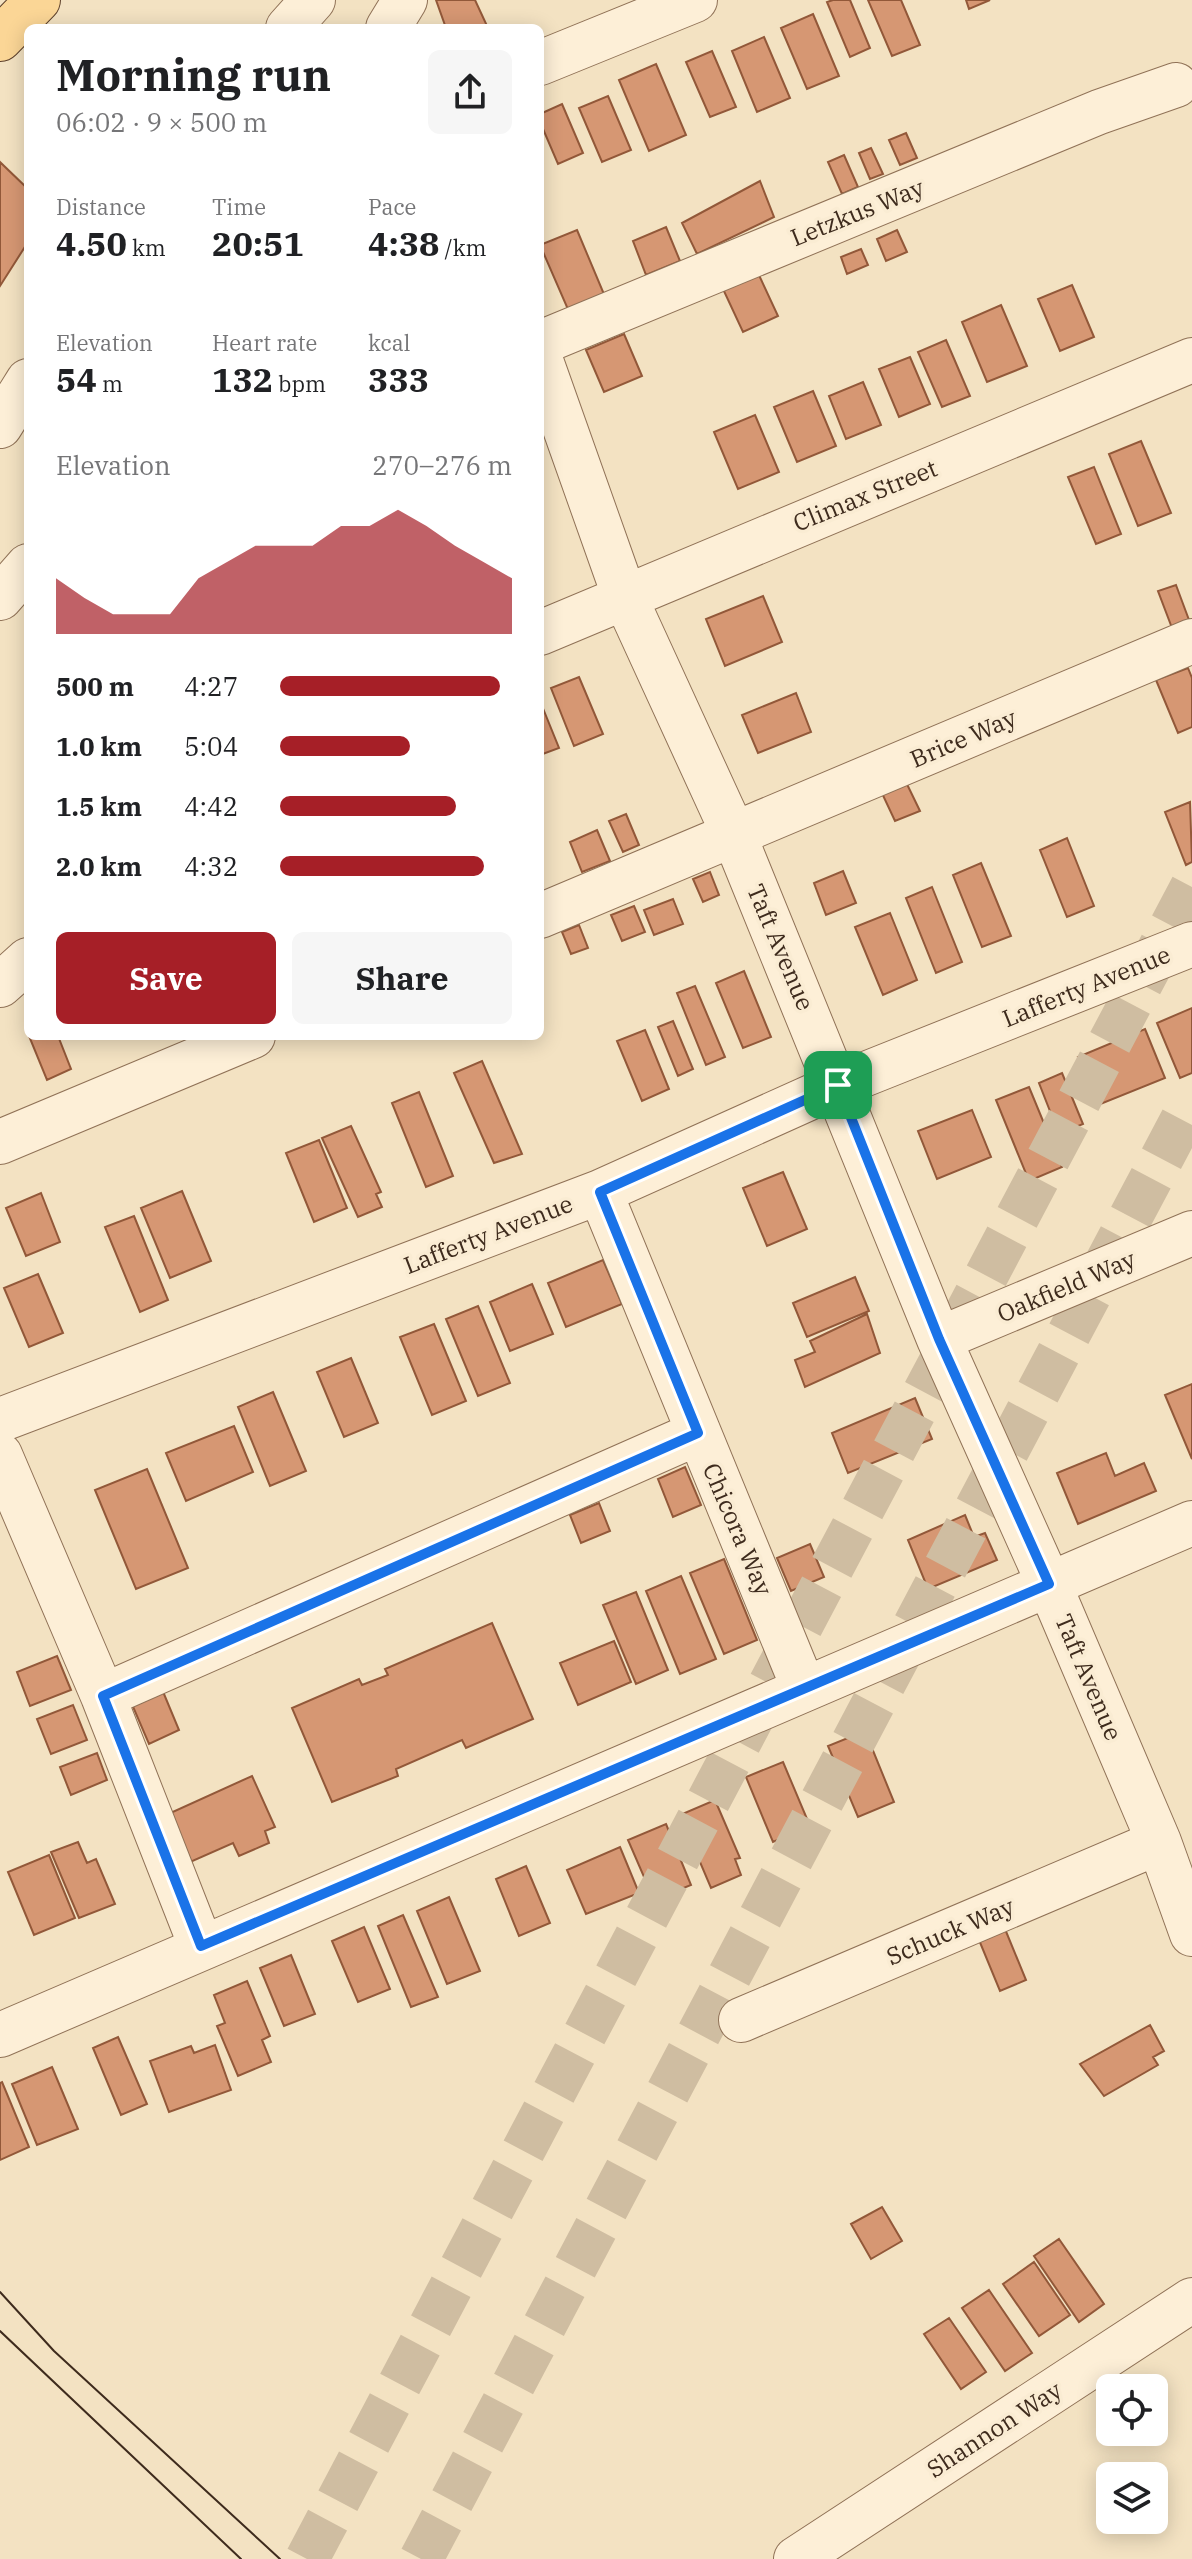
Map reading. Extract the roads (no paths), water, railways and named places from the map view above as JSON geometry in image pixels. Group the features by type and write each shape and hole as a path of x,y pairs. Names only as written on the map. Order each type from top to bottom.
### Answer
{"main road":[{"path":"0,39 38,0"}],"street":[{"path":"292,24 313,0"},
{"path":"390,24 405,0"},
{"path":"405,0 412,24"},
{"path":"544,61 695,0"},
{"name":"Letzkus Way","path":"544,341 1099,112 1176,85"},
{"name":"Climax Street","path":"544,631 624,595 1192,360"},
{"name":"Taft Avenue","path":"544,369 624,595 734,835 939,1339 1049,1584 1159,1842 1192,1934"},
{"path":"0,426 24,387"},
{"path":"0,598 24,571"},
{"name":"Brice Way","path":"544,914 1192,641"},
{"name":"Lafferty Avenue","path":"0,1420 600,1192 838,1085 1192,944"},
{"path":"0,985 24,964"},
{"path":"0,1142 243,1040"},
{"name":"Chicora Way","path":"600,1192 804,1689"},
{"name":"Oakfield Way","path":"939,1339 1192,1233"},
{"path":"103,1696 698,1433"},
{"path":"0,1455 103,1696 201,1946"},
{"path":"0,2035 201,1946 1192,1523"},
{"name":"Schuck Way","path":"741,2020 1159,1842"},
{"name":"Shannon Way","path":"796,2559 1192,2300"}],"tunnel":[{"path":"307,2559 1192,887"},
{"path":"421,2559 1192,1101"}],"tram line":[{"path":"0,2292 54,2351 280,2559"},
{"path":"0,2331 241,2559"}]}
